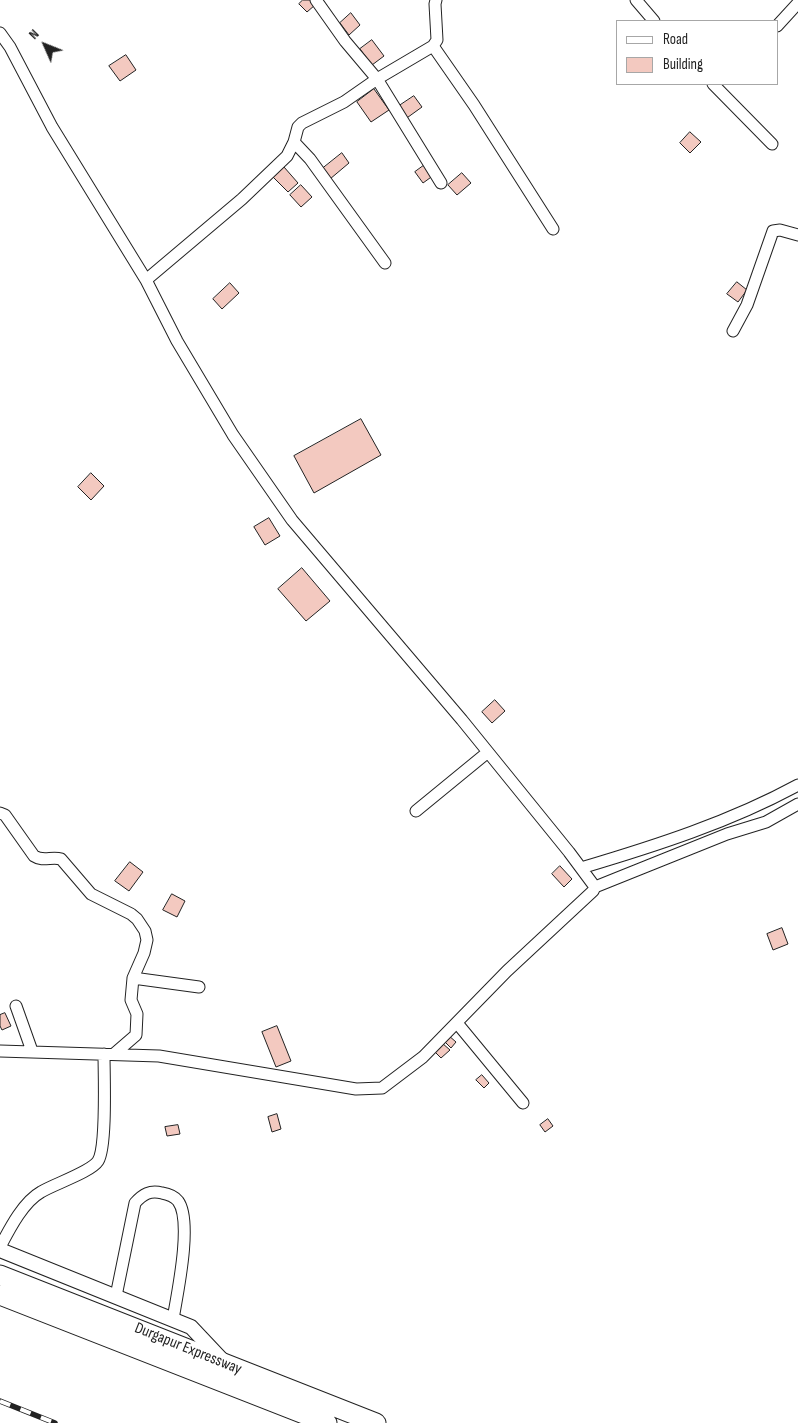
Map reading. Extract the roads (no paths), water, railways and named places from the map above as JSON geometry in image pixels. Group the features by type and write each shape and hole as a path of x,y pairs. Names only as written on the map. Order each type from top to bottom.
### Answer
{"highway":[{"name":"Durgapur Expressway","path":"0,1275 376,1423"},
{"name":"Durgapur Expressway","path":"0,1295 327,1423"}],"street":[{"path":"316,0 345,41 377,80 441,183"},
{"path":"146,280 242,199 287,156 294,142 298,127 302,123 335,108 432,46 437,40 434,4 436,0"},
{"path":"636,0 653,20"},
{"path":"778,25 798,3"},
{"path":"0,33 10,47 52,128 146,280 177,341 233,435 292,520 488,752 589,878 594,891 507,971 423,1057 382,1088 368,1090 302,1081 159,1056 0,1050"},
{"path":"432,46 484,121 553,229"},
{"path":"714,85 772,144"},
{"path":"294,142 310,159 385,263"},
{"path":"732,332 747,305 773,230 798,235"},
{"path":"416,811 488,752"},
{"path":"589,878 646,849 734,815 798,785"},
{"path":"589,878 766,822 798,804"},
{"path":"0,813 5,816 34,856 40,859 55,858 62,860 91,894 131,914 138,919 145,931 147,940 144,954 134,978 131,1000 137,1014 136,1035 109,1054"},
{"path":"134,978 199,987"},
{"path":"16,1006 32,1051"},
{"path":"457,1023 523,1103"},
{"path":"109,1054 103,1146 98,1161 89,1168 39,1193 27,1204 9,1229 0,1248 191,1326 227,1365"},
{"path":"116,1296 135,1203 142,1195 154,1191 169,1194 178,1201 182,1212 184,1238 183,1257 173,1319"}],"railway":[{"path":"0,1401 55,1423"}]}
